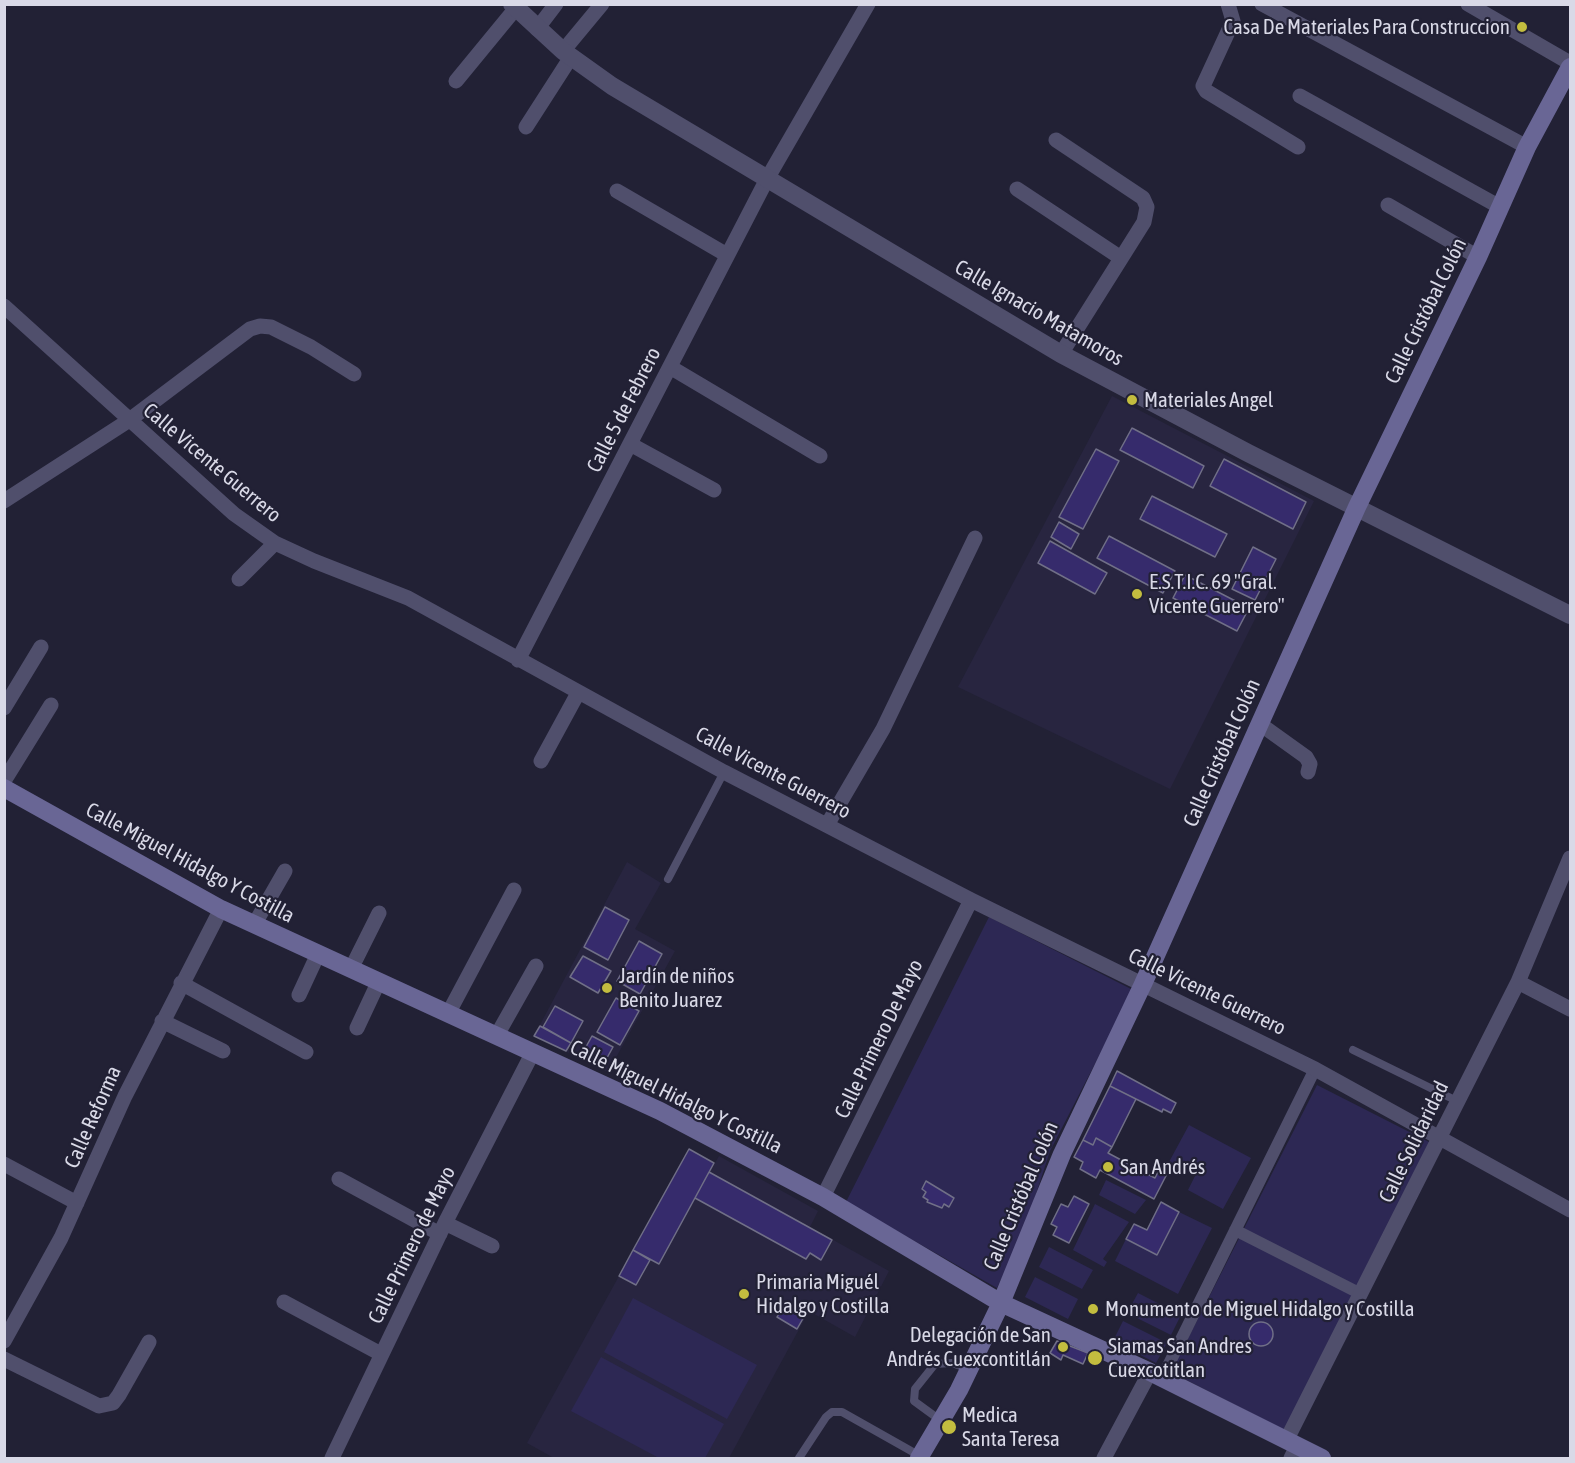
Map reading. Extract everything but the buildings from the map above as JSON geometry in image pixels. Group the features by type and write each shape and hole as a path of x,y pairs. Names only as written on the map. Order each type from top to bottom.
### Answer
{"main road":[{"name":"Calle Cristóbal Colón","path":"920,1457 969,1369 1001,1303 1062,1154 1143,984 1357,507 1478,257 1527,147 1570,65"},
{"name":"Calle Miguel Hidalgo Y Costilla","path":"4,788 221,909 660,1111 824,1197 1001,1303 1156,1375 1291,1448 1322,1458"}],"street":[{"path":"537,29 556,4"},
{"path":"526,126 567,54 602,4"},
{"name":"Calle 5 de Febrero","path":"518,660 767,179 868,4"},
{"path":"1228,4 1233,21 1203,86 1206,91 1298,147"},
{"path":"1262,4 1527,147"},
{"path":"1468,4 1570,65"},
{"path":"456,81 514,6"},
{"name":"Calle Ignacio Matamoros","path":"514,6 567,54 620,92 1061,354 1570,615"},
{"path":"1300,96 1500,207"},
{"path":"1056,140 1143,198 1146,207 1144,222 1061,354"},
{"path":"1017,189 1121,258"},
{"path":"617,190 727,255"},
{"path":"1388,205 1478,257"},
{"name":"Calle Vicente Guerrero","path":"4,306 128,421 234,514 275,543 408,598 724,772 971,900 1315,1069 1570,1210"},
{"path":"6,499 128,421 240,335 260,326 271,327 311,346 354,374"},
{"path":"670,367 820,456"},
{"path":"630,444 714,490"},
{"path":"827,825 883,729 975,538"},
{"path":"238,579 275,543"},
{"path":"4,708 41,647"},
{"path":"541,761 578,693"},
{"path":"4,781 51,705"},
{"path":"1260,724 1306,757 1310,764 1308,772"},
{"name":"Calle Solidaridad","path":"1291,1448 1361,1294 1518,982 1570,858"},
{"path":"254,925 285,871"},
{"path":"449,1012 514,890"},
{"name":"Calle Primero De Mayo","path":"824,1197 971,900"},
{"name":"Calle Reforma","path":"4,1341 77,1203 113,1121 181,983 221,909"},
{"path":"351,969 379,913"},
{"path":"299,995 318,954"},
{"path":"497,1035 536,966"},
{"path":"357,1028 379,981"},
{"path":"1518,982 1570,1009"},
{"path":"181,983 306,1052"},
{"path":"162,1021 223,1051"},
{"name":"Calle Primero de Mayo","path":"332,1458 442,1229 533,1052"},
{"path":"1104,1458 1156,1375 1235,1230 1315,1069"},
{"path":"4,1164 77,1203"},
{"path":"339,1179 442,1229 492,1246"},
{"path":"1235,1230 1361,1294"},
{"path":"284,1302 381,1354"},
{"path":"4,1359 99,1406 112,1403 119,1395 149,1342"}],"lane":[{"path":"668,879 724,772"},
{"path":"1353,1050 1457,1101"},
{"path":"941,1421 914,1401 915,1389 935,1364 952,1363 969,1369"},
{"path":"799,1458 832,1412 842,1412 920,1457"}],"shaded area":[{"name":"E.S.T.I.C. 69 \"Gral. Vicente Guerrero\"","path":"1112,396 1314,501 1170,789 958,687"},
{"name":"Jardín de niños Benito Juarez","path":"627,862 661,883 635,929 675,951 608,1072 534,1036"},
{"path":"989,917 1133,990 1050,1151 1024,1231 997,1288 846,1202"},
{"path":"1317,1085 1431,1143 1284,1430 1171,1372"},
{"path":"1189,1125 1251,1158 1223,1209 1188,1190 1195,1176 1169,1162"},
{"name":"Primaria Miguél Hidalgo y Costilla","path":"689,1149 715,1163 719,1156 818,1211 810,1227 889,1271 855,1337 809,1311 729,1458 554,1458 527,1443"},
{"path":"1106,1180 1146,1200 1135,1214 1099,1195"},
{"path":"1095,1204 1129,1222 1103,1259 1107,1262 1104,1267 1073,1250"},
{"path":"1179,1212 1212,1228 1178,1294 1115,1261 1126,1239 1157,1255"},
{"path":"1049,1247 1093,1270 1082,1289 1039,1267"},
{"path":"1035,1277 1078,1299 1068,1319 1025,1297"},
{"path":"1138,1293 1181,1315 1171,1335 1127,1313"},
{"path":"633,1298 757,1365 727,1419 604,1352"},
{"path":"1123,1321 1167,1343 1156,1363 1113,1341"},
{"path":"601,1357 724,1424 705,1458 659,1458 571,1411"}],"place":[{"name":"Casa De Materiales Para Construccion","path":"1522,27"},
{"name":"Materiales Angel","path":"1132,400"},
{"name":"E.S.T.I.C. 69 \"Gral. Vicente Guerrero\"","path":"1137,594"},
{"name":"Jardín de niños Benito Juarez","path":"607,988"},
{"name":"San Andrés","path":"1108,1167"},
{"name":"Primaria Miguél Hidalgo y Costilla","path":"744,1294"},
{"name":"Monumento de Miguel Hidalgo y Costilla","path":"1093,1309"},
{"name":"Delegación de San Andrés Cuexcontitlán","path":"1063,1347"},
{"name":"Siamas San Andres Cuexcotitlan","path":"1095,1358"},
{"name":"Medica Santa Teresa","path":"949,1427"}]}
